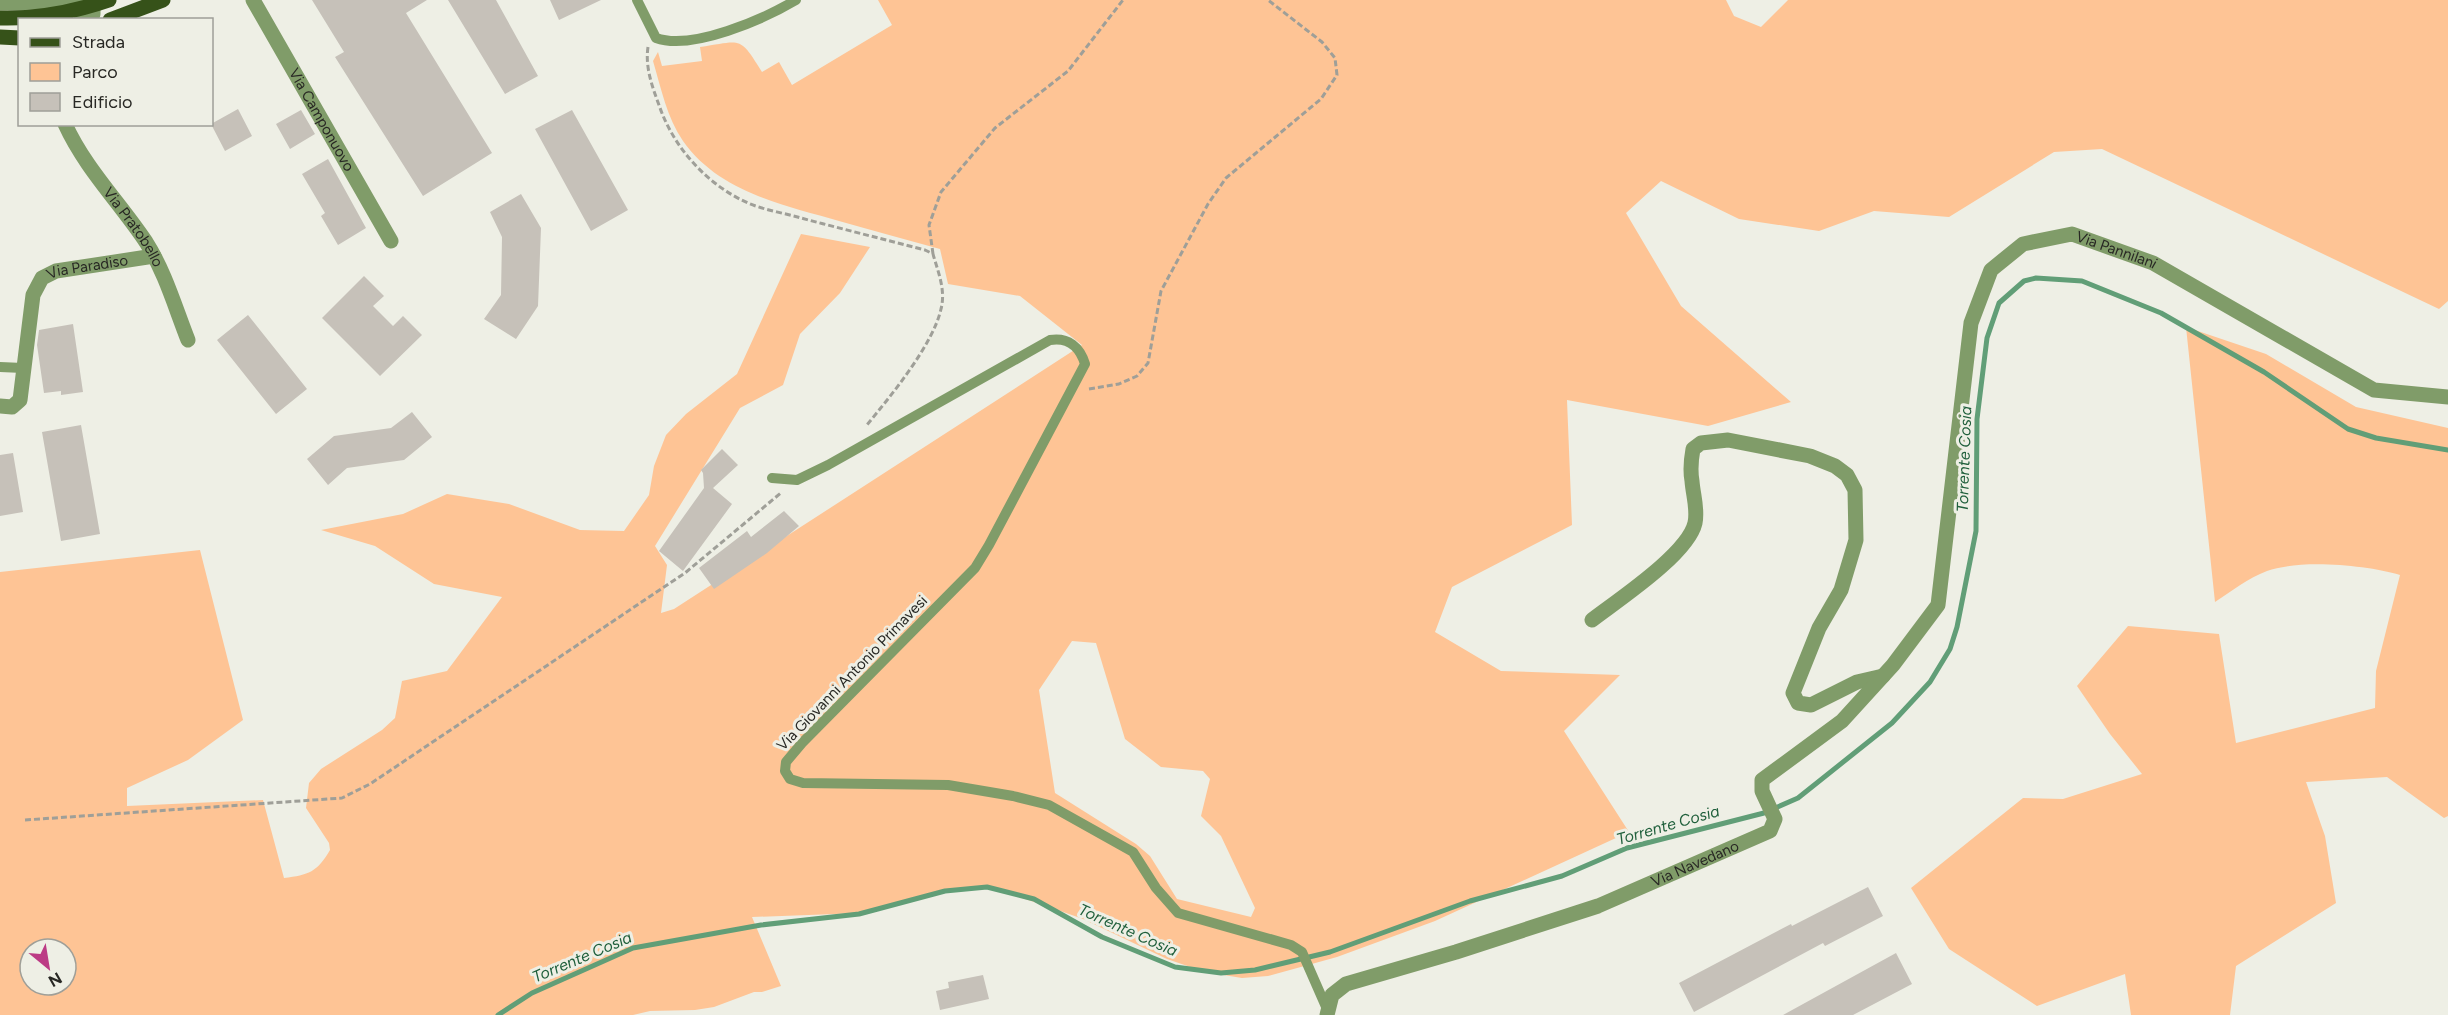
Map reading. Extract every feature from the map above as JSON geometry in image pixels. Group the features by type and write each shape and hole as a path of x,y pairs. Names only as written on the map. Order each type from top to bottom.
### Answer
{"main road":[{"path":"115,18 163,0"},
{"path":"0,18 40,17 103,2"},
{"path":"0,37 18,39"}],"street":[{"name":"Via Camponuovo","path":"253,0 391,241"},
{"path":"0,3 103,2"},
{"path":"85,18 93,14 103,2"},
{"name":"Via Pratobello","path":"66,126 88,165 122,207 154,256 188,340"},
{"name":"Via Pannilani","path":"1938,605 1971,323 1991,270 2023,244 2072,234 2153,263 2374,390 2448,397"},
{"name":"Via Paradiso","path":"0,406 12,407 18,404 33,295 42,278 56,271 154,256"},
{"path":"1592,620 1650,575 1687,541 1695,523 1696,509 1691,464 1693,449 1701,443 1728,440 1810,456 1835,466 1847,475 1855,490 1856,540 1841,590 1819,628 1793,693 1798,703 1811,705 1857,682 1883,676"},
{"name":"Via Navedano","path":"1329,1006 1346,984 1456,952 1598,906 1770,831 1775,819 1762,791 1762,780 1842,722 1883,676 1938,605"}],"lane":[{"path":"637,0 656,38 666,42 719,34 770,15 796,0"},
{"name":"Via Giovanni Antonio Primavesi","path":"797,480 858,449 1050,340 1059,339 1072,344 1082,353 1085,364 989,546 975,568 802,743 786,762 785,771 790,779 803,783 948,785 1013,796 1048,805 1133,852 1156,888 1178,913 1291,945 1302,952 1329,1006"},
{"path":"0,367 23,368"},
{"path":"772,478 797,480"}],"path":[{"path":"858,449 859,434 887,401 931,337 942,308 942,282 933,254 929,225 941,192 995,128 1068,70 1123,0"},
{"path":"1070,392 1119,384 1137,376 1148,363 1161,291 1208,204 1226,178 1321,99 1337,75 1335,58 1322,42 1268,0"},
{"path":"651,29 647,56 652,86 662,114 675,140 689,158 718,186 749,204 933,254"},
{"path":"25,820 342,798 370,784 685,573 797,480"}],"green space":[{"path":"878,0 1726,0 1734,16 1761,27 1788,0 2448,0 2448,301 2439,309 2102,149 2054,152 1949,217 1874,211 1819,231 1739,219 1661,181 1626,213 1681,306 1791,402 1708,426 1567,400 1572,525 1452,587 1435,632 1501,671 1620,675 1564,731 1629,832 1435,921 1337,957 1268,976 1242,978 1205,972 1167,959 1083,919 998,890 969,887 935,892 862,913 752,917 781,986 754,992 714,1007 695,1010 650,1011 633,1015 0,1015 0,572 200,550 243,720 188,760 127,788 127,806 263,800 284,878 306,874 321,863 330,850 329,843 306,808 309,783 321,769 382,730 395,718 402,681 447,671 502,597 434,584 375,546 321,530 403,514 447,494 509,504 580,530 624,531 649,495 654,466 666,435 686,414 737,374 801,234 870,247 840,293 800,334 783,385 740,408 655,546 667,565 661,613 674,609 1082,345 1020,296 948,284 940,249 775,202 733,185 698,158 677,132 653,61 658,52 662,66 702,61 700,47 738,43 749,52 762,72 779,62 792,85 892,25","holes":["1072,641 1096,643 1125,739 1161,767 1203,771 1210,779 1201,816 1221,836 1255,908 1251,917 1177,899 1150,856 1136,844 1055,793 1039,690"]},
{"path":"2186,327 2266,354 2356,407 2448,428 2448,816 2444,818 2387,777 2306,782 2325,836 2336,903 2236,966 2230,1015 2131,1015 2125,974 2037,1006 1949,949 1911,888 2023,798 2063,799 2142,774 2110,734 2077,686 2128,626 2219,634 2236,743 2375,708 2376,671 2400,575 2352,566 2315,564 2281,567 2253,577 2215,602"}],"building":[{"path":"312,0 427,0 406,13 492,153 423,196 335,57 344,52"},
{"path":"448,0 496,0 538,76 505,94"},
{"path":"550,0 601,0 559,20"},
{"path":"238,109 252,136 225,151 212,126 213,123"},
{"path":"301,110 315,134 290,149 276,124"},
{"path":"572,110 628,210 591,231 535,129"},
{"path":"328,159 366,228 338,245 321,216 325,213 302,174"},
{"path":"521,194 541,228 538,306 516,339 484,319 501,295 502,237 490,212"},
{"path":"364,276 384,296 373,306 393,326 403,316 422,335 380,376 322,318"},
{"path":"248,315 307,389 276,414 217,340"},
{"path":"73,324 83,392 61,395 61,391 44,393 37,345 39,330"},
{"path":"412,412 432,437 404,460 347,468 328,485 307,459 334,436 391,428"},
{"path":"81,425 100,534 61,541 42,432"},
{"path":"722,449 738,465 713,488 732,504 683,571 659,551 704,488 701,470"},
{"path":"13,453 23,512 0,516 0,455"},
{"path":"784,511 799,526 767,553 714,589 699,568 747,531 751,537"},
{"path":"1868,887 1883,916 1825,946 1823,943 1694,1012 1679,983 1791,924 1792,926"},
{"path":"1896,953 1912,984 1853,1015 1783,1015"},
{"path":"983,975 989,999 940,1010 936,991 949,988 948,982"}],"waterway":[{"name":"Torrente Cosia","path":"498,1015 532,993 633,948 761,925 859,914 945,891 987,887 1034,899 1102,937 1175,967 1221,973 1255,970 1330,952 1470,901 1562,876 1627,848 1764,813 1798,798 1892,723 1930,682 1950,649 1957,627 1976,531 1977,419 1987,338 1999,303 2024,281 2036,278 2082,281 2161,313 2264,372 2348,429 2376,438 2448,450"}]}
